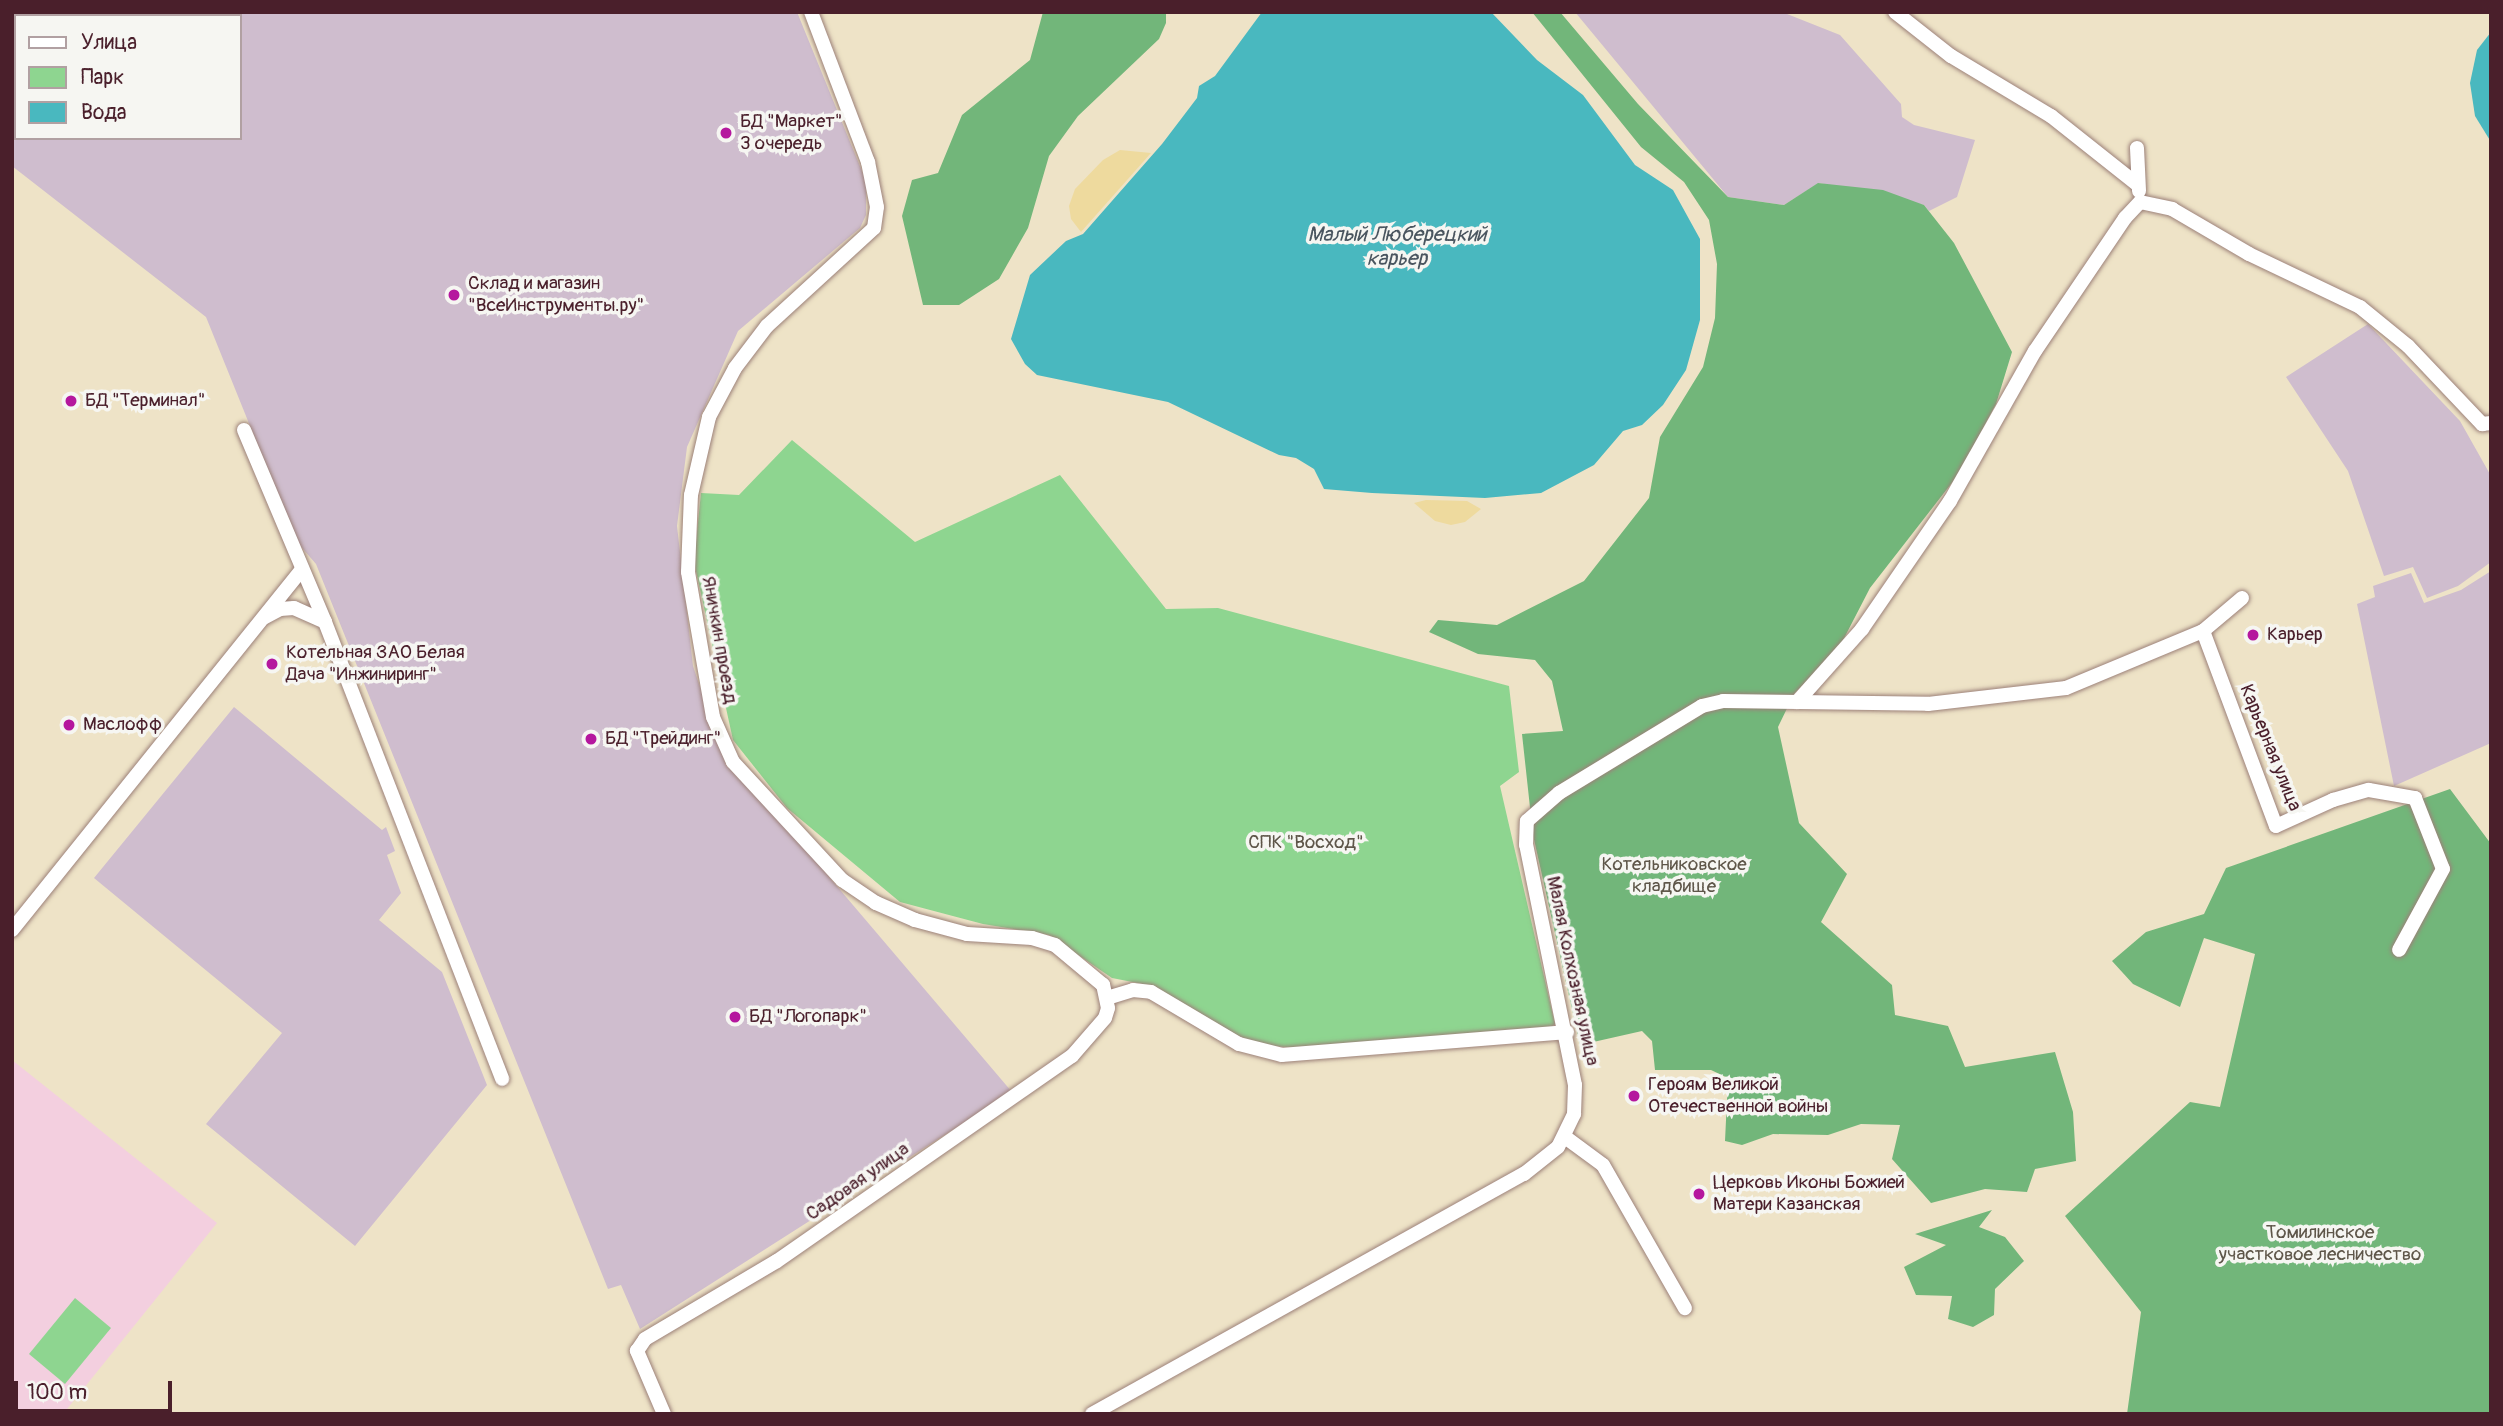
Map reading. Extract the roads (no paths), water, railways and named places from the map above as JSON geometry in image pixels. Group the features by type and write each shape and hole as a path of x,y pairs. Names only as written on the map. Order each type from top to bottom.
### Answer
{"street":[{"name":"Яничкин проезд","path":"811,12 868,162 877,207 874,228 767,326 735,369 709,417 691,495 688,572 713,717 741,771 842,880 876,903 915,920 967,934 1032,939 1055,945 1103,985 1107,998"},
{"path":"1895,12 1951,56 2051,116 2138,185"},
{"path":"1797,702 1836,662 1903,570 1978,457 2050,328 2125,218 2140,202 2137,148"},
{"path":"2140,202 2172,209 2249,254 2360,307 2408,346 2482,424 2491,423"},
{"path":"244,430 325,622 502,1079"},
{"path":"12,930 302,569"},
{"path":"1797,702 1928,704 2067,688 2203,631 2242,598"},
{"path":"258,622 280,609 294,608 325,622"},
{"name":"Карьерная улица","path":"2203,631 2276,826 2333,800 2369,790 2415,798 2443,869 2399,950"},
{"name":"Малая Колхозная улица","path":"1092,1414 1524,1174 1551,1156 1564,1137 1574,1114 1575,1085 1567,1031 1526,845 1527,821 1559,793 1683,714 1723,701 1797,702"},
{"path":"1107,998 1133,990 1151,992 1238,1044 1282,1055 1567,1031"},
{"name":"Садовая улица","path":"664,1414 637,1351 645,1339 811,1238 1072,1056 1105,1018 1107,998"},
{"path":"1564,1137 1593,1154 1614,1180 1685,1308"}],"water":[{"name":"Малый Люберецкий карьер","path":"1262,12 1491,12 1537,60 1583,95 1635,165 1673,190 1700,239 1700,320 1686,370 1663,405 1642,425 1623,431 1594,465 1541,493 1485,498 1324,489 1314,469 1296,458 1279,455 1168,402 1037,375 1025,364 1011,339 1030,275 1066,241 1083,234 1162,144 1197,98 1199,86 1215,76"},
{"path":"2491,32 2491,142 2475,116 2470,83 2477,50"}],"railway":[{"path":"28,14 32,12"}],"place":[{"name":"БД \"Маркет\" 3 очередь","path":"726,133"},
{"name":"Склад и магазин \"ВсеИнструменты.ру\"","path":"454,295"},
{"name":"БД \"Терминал\"","path":"71,401"},
{"name":"Карьер","path":"2253,635"},
{"name":"Котельная ЗАО Белая Дача \"Инжиниринг\"","path":"272,664"},
{"name":"Маслофф","path":"69,725"},
{"name":"БД \"Трейдинг\"","path":"591,739"},
{"name":"БД \"Логопарк\"","path":"735,1017"},
{"name":"Героям Великой Отечественной войны","path":"1634,1096"},
{"name":"Церковь Иконы Божией Матери Казанская","path":"1699,1194"}],"park label":[{"name":"СПК \"Восход\"","path":"1306,843"},
{"name":"Котельниковское кладбище","path":"1674,876"},
{"name":"Томилинское участковое лесничество","path":"2320,1244"}]}
